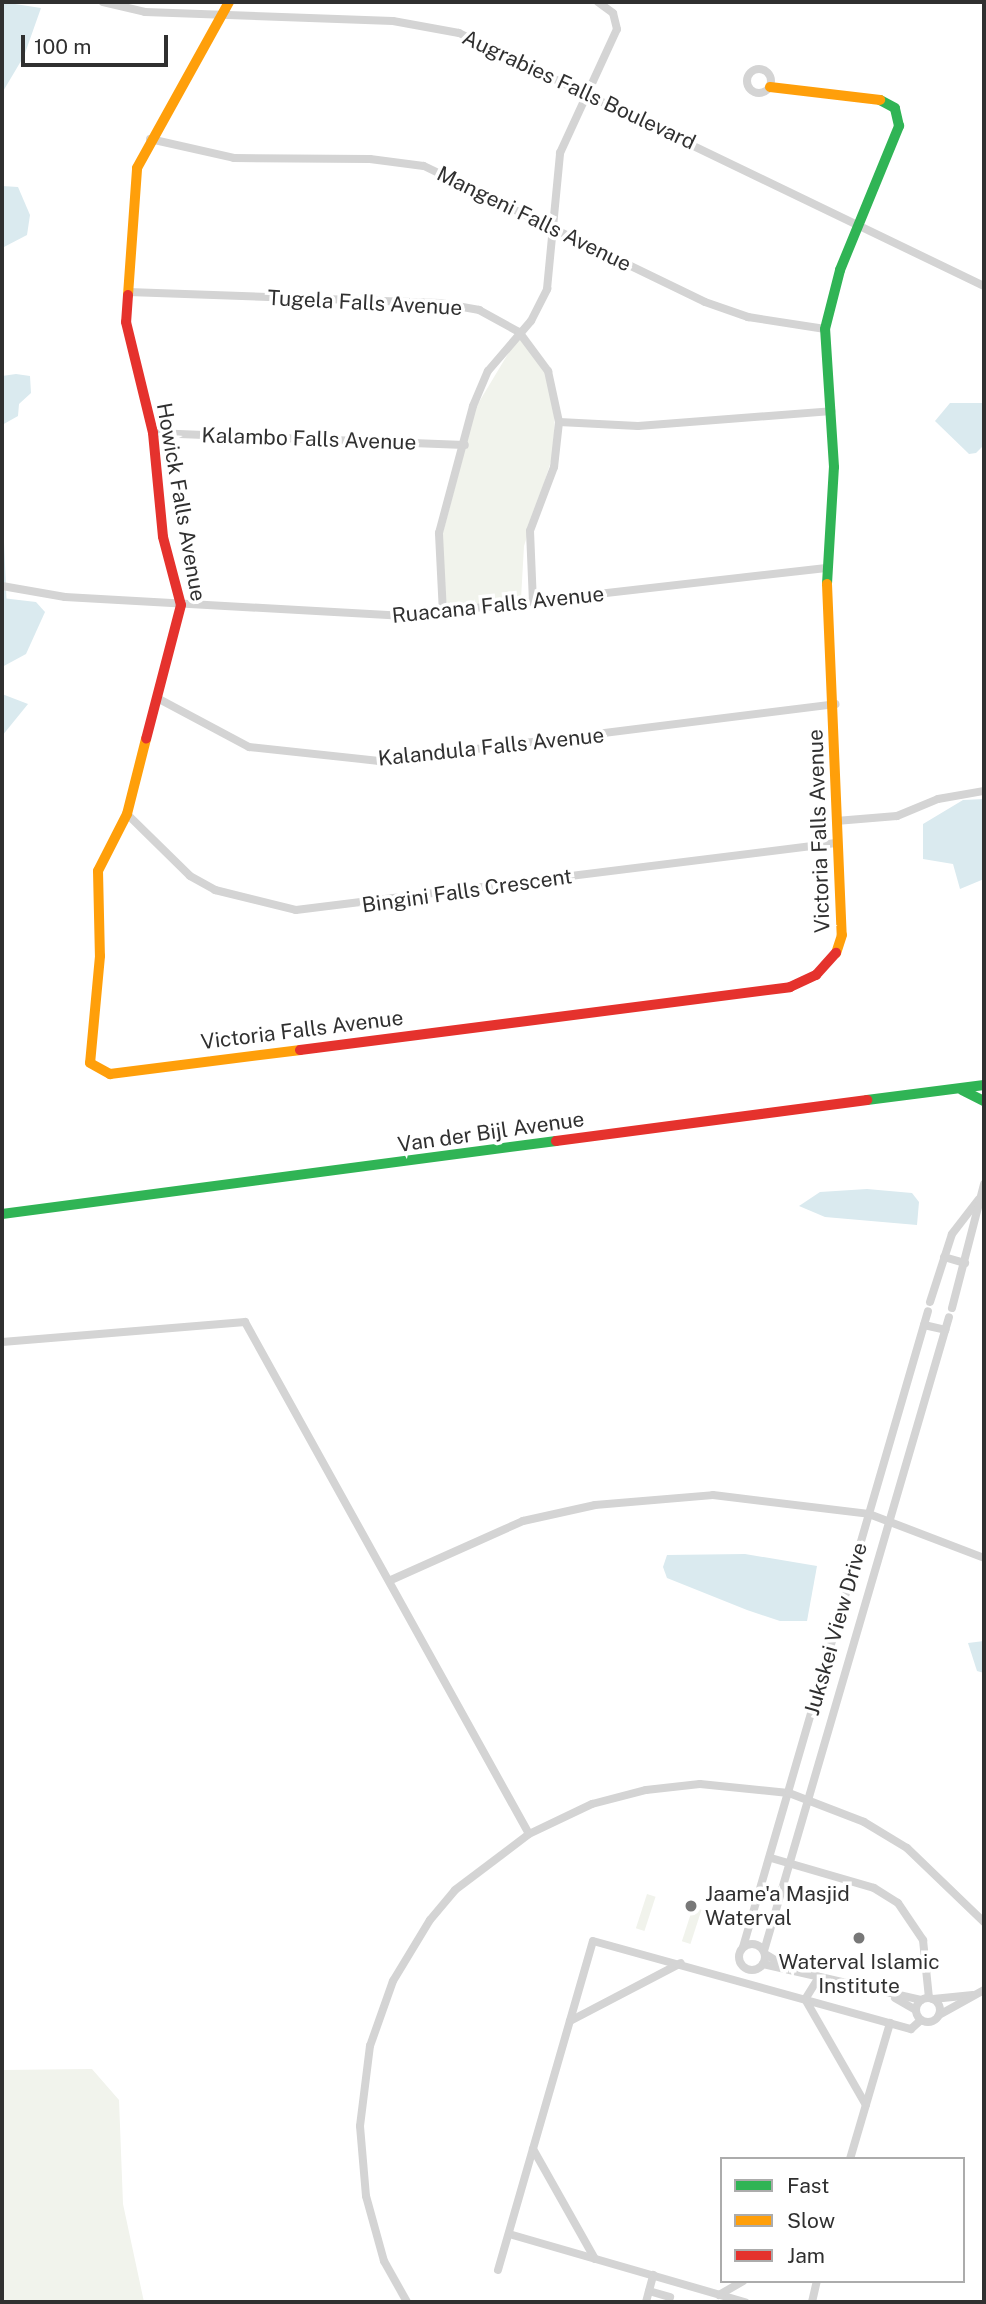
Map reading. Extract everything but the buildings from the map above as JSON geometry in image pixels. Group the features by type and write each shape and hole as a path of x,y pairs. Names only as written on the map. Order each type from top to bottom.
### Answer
{"street":[{"name":"Augrabies Falls Boulevard","path":"103,2 145,12 426,26 470,38 861,224 984,286"},
{"name":"Howick Falls Avenue","path":"110,1074 90,1063 100,956 96,887 103,854 127,814 159,699 181,605 163,537 153,433 129,345 128,292 137,168 150,139 229,2"},
{"path":"443,613 439,533 465,445 488,371 519,332 547,289 555,228 560,153 585,92 617,29 613,13 598,2"},
{"name":"Victoria Falls Avenue","path":"110,1074 798,985 816,975 842,942 836,844 835,704 826,568 835,488 825,329 840,270 897,137 895,108 868,96 770,87"},
{"name":"Mangeni Falls Avenue","path":"150,139 234,158 370,159 424,166 722,309 825,329"},
{"name":"Tugela Falls Avenue","path":"128,292 440,303 486,313 519,332 548,371 559,422 554,467 530,531 533,603"},
{"path":"559,422 638,426 831,411"},
{"name":"Kalambo Falls Avenue","path":"153,433 465,445"},
{"name":"Ruacana Falls Avenue","path":"2,586 181,605 443,613 826,568"},
{"name":"Kalandula Falls Avenue","path":"159,699 249,747 379,761 835,704"},
{"path":"836,821 897,816 938,799 984,791"},
{"name":"Bingini Falls Crescent","path":"127,814 198,881 296,910 836,844"},
{"name":"Van der Bijl Avenue","path":"2,1214 984,1085"},
{"path":"959,1089 984,1101"},
{"name":"Jukskei View Drive","path":"760,1967 793,1864 946,1331 984,1184"},
{"name":"Jukskei View Drive","path":"741,1964 743,1947 944,1257 959,1219 979,1199"},
{"path":"944,1257 965,1263"},
{"path":"2,1342 246,1322 529,1834"},
{"path":"924,1325 946,1331"},
{"path":"391,1580 481,1536 595,1506 713,1495 869,1514 984,1558"},
{"path":"407,2302 384,2261 366,2196 360,2126 370,2046 393,1981 430,1920 455,1890 529,1834 592,1804 646,1790 700,1784 789,1793 810,1800 907,1847 984,1922"},
{"path":"771,1858 874,1888 898,1903 923,1940 928,1999 939,2015"},
{"path":"498,2270 593,1941 911,2028 921,2020 939,2015 980,1993"},
{"path":"743,1947 754,1944 788,1968"},
{"path":"570,2021 681,1963"},
{"path":"736,1979 741,1964 788,1968 895,1998 928,1999 980,1993"},
{"path":"755,1984 760,1967"},
{"path":"805,1999 819,1977"},
{"path":"895,1998 916,2011 921,2020"},
{"path":"805,1999 866,2105"},
{"path":"916,2011 928,1999"},
{"path":"851,2157 890,2022"},
{"path":"533,2149 595,2259"},
{"path":"509,2234 745,2302"},
{"path":"646,2302 653,2275"},
{"path":"649,2291 669,2300 674,2282"},
{"path":"719,2295 740,2283"},
{"path":"811,2302 816,2283"}],"shaded area":[{"path":"2,2 41,8 24,56 2,93"},
{"path":"2,186 18,187 30,215 27,235 2,248"},
{"path":"520,334 548,371 555,408 553,455 524,546 521,599 447,609 440,544 476,407"},
{"path":"2,376 30,376 31,393 19,404 18,416 2,425"},
{"path":"950,403 984,403 984,445 976,453 969,454 935,421"},
{"path":"2,598 36,602 45,612 26,654 2,667"},
{"path":"2,694 28,704 2,736"},
{"path":"984,799 984,879 960,889 953,864 923,859 923,824 963,800"},
{"path":"867,1189 912,1193 919,1202 917,1225 825,1217 799,1206 820,1192"},
{"path":"745,1554 817,1566 807,1621 780,1621 747,1610 667,1578 663,1567 667,1555"},
{"path":"984,1641 984,1673 977,1671 968,1643"},
{"path":"647,1894 656,1897 644,1931 636,1928"},
{"path":"693,1907 702,1910 690,1944 682,1941"},
{"path":"92,2069 119,2100 123,2204 144,2302 2,2302 2,2070"}],"waterway":[{"path":"2,311 2,335"},
{"path":"2,360 2,374"},
{"path":"2,530 5,598"}],"traffic: fast":[{"path":"827,584 834,467 825,329 840,270 899,126 895,108 880,100"},
{"path":"867,1100 984,1085"},
{"path":"962,1090 984,1101"},
{"path":"2,1214 556,1141"}],"traffic: slow":[{"path":"128,295 137,168 229,2"},
{"path":"770,87 880,100"},
{"path":"827,584 842,935 836,953"},
{"path":"146,739 127,814 98,871 100,956 90,1063 110,1074 300,1050"}],"traffic: jam":[{"path":"128,295 126,322 153,433 163,537 181,605 146,739"},
{"path":"300,1050 790,987 816,975 836,953"},
{"path":"556,1141 867,1100"}],"place":[{"name":"Jaame'a Masjid Waterval","path":"691,1906"},
{"name":"Waterval Islamic Institute","path":"859,1938"}]}
